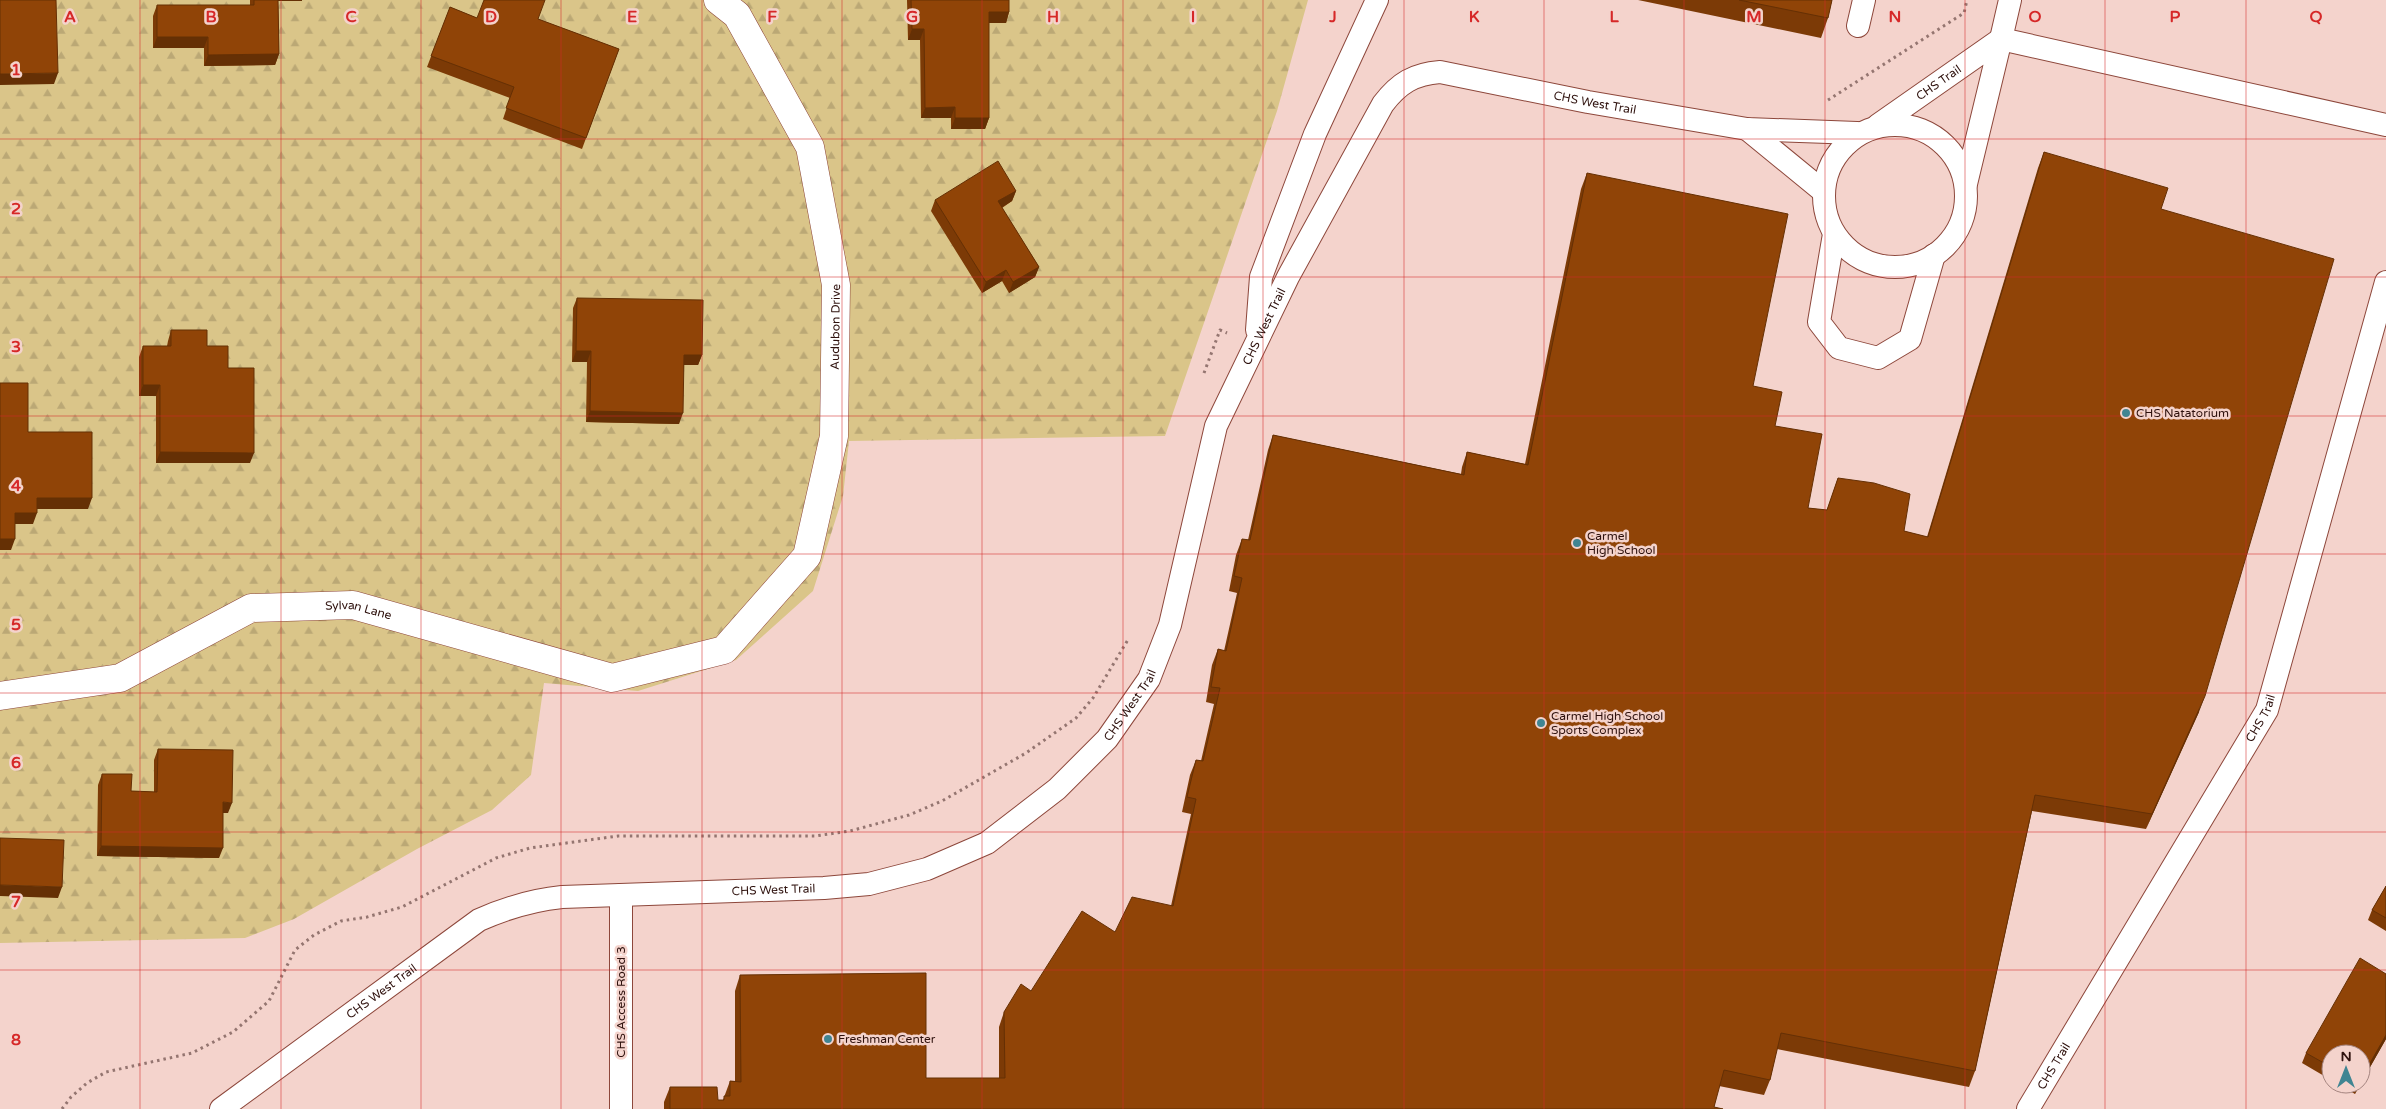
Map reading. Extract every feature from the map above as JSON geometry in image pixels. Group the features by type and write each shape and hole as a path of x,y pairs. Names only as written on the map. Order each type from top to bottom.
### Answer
{"street":[{"name":"Audubon Drive","path":"718,0 737,15 810,147 836,285 834,436 807,556 724,650"},
{"name":"Sylvan Lane","path":"0,696 120,678 251,608 353,605 612,678 724,650"}],"lane":[{"path":"1256,343 1261,277 1315,134 1377,0"},
{"path":"1858,26 1864,0"},
{"path":"1966,185 1958,162 1943,143 1923,130 1900,124 1866,130 1837,153 1826,174 1824,192 1827,220 1834,234 1855,255 1876,265 1900,267 1922,262 1942,250 1957,232 1965,209 1966,185 2010,0"},
{"path":"2001,39 2386,125"},
{"name":"CHS Trail","path":"1866,130 2001,39"},
{"name":"CHS West Trail","path":"221,1109 479,920 506,908 537,900 824,888 869,884 927,868 987,843 1057,789 1107,739 1149,679 1170,626 1216,426 1288,277 1383,104 1394,89 1407,79 1440,72 1588,102 1747,129 1866,130"},
{"name":"CHS West Trail","path":"1747,129 1824,192"},
{"path":"1834,234 1819,322 1839,348 1878,358 1910,339 1934,254"},
{"name":"CHS Trail","path":"2028,1109 2267,710 2386,282"},
{"name":"CHS Access Road 3","path":"621,895 621,1109"}],"path":[{"path":"1820,106 1964,13 1967,0"},
{"path":"1202,378 1220,330 1256,343"},
{"path":"62,1109 76,1092 106,1072 192,1053 233,1032 269,1002 295,950 314,935 341,921 367,917 402,906 496,858 530,848 618,836 815,836 881,824 926,808 975,783 1026,753 1076,718 1093,698 1132,633"}],"green space":[{"path":"0,0 1308,0 1277,111 1165,436 849,441 843,496 813,591 736,660 638,691 544,683 531,775 492,810 417,849 294,919 245,938 0,943"}],"building":[{"path":"0,0 56,0 58,73 0,74"},
{"path":"254,0 278,0 279,54 208,55 208,37 157,37 157,5 254,5"},
{"path":"484,0 545,0 538,19 619,49 586,138 506,108 514,87 431,56 450,7 477,18"},
{"path":"911,0 1009,0 1009,12 989,12 989,118 955,118 955,107 925,108 924,29 912,29"},
{"path":"1739,0 1832,0 1828,18"},
{"path":"2044,152 2168,188 2161,209 2334,259 2205,696 2152,814 2035,795 1975,1071 1781,1033 1770,1080 1724,1070 1714,1107 1723,1109 670,1109 670,1087 717,1087 718,1100 724,1100 724,1096 730,1096 730,1081 741,1082 740,975 926,973 926,1078 1005,1078 1004,1012 1021,984 1031,991 1082,911 1115,932 1132,897 1173,906 1196,799 1187,797 1196,760 1203,761 1220,688 1211,687 1218,649 1226,651 1242,578 1234,576 1242,539 1250,540 1273,435 1464,475 1467,452 1528,465 1587,173 1788,214 1753,386 1782,392 1775,426 1822,434 1808,508 1827,510 1838,478 1874,483 1910,494 1904,531 1928,537"},
{"path":"998,161 1016,191 998,201 1039,267 1013,282 1006,270 986,282 935,200"},
{"path":"577,298 703,300 702,355 684,355 683,413 590,411 591,351 576,351"},
{"path":"171,330 207,330 207,346 228,346 228,368 254,368 254,453 160,452 160,385 143,385 143,346 171,346"},
{"path":"0,383 28,383 28,432 92,432 92,498 37,498 37,513 15,513 15,539 0,539"},
{"path":"158,749 233,750 232,803 223,802 223,848 101,846 102,774 132,774 131,791 157,792"},
{"path":"0,838 64,840 62,887 0,885"},
{"path":"2386,886 2386,918 2372,910"},
{"path":"2360,958 2386,974 2386,1035 2371,1061 2371,1044 2321,1044 2321,1061 2306,1053"}],"place":[{"name":"CHS Natatorium","path":"2126,413"},
{"name":"Carmel High School","path":"1577,543"},
{"name":"Carmel High School Sports Complex","path":"1541,723"},
{"name":"Freshman Center","path":"828,1039"}]}
